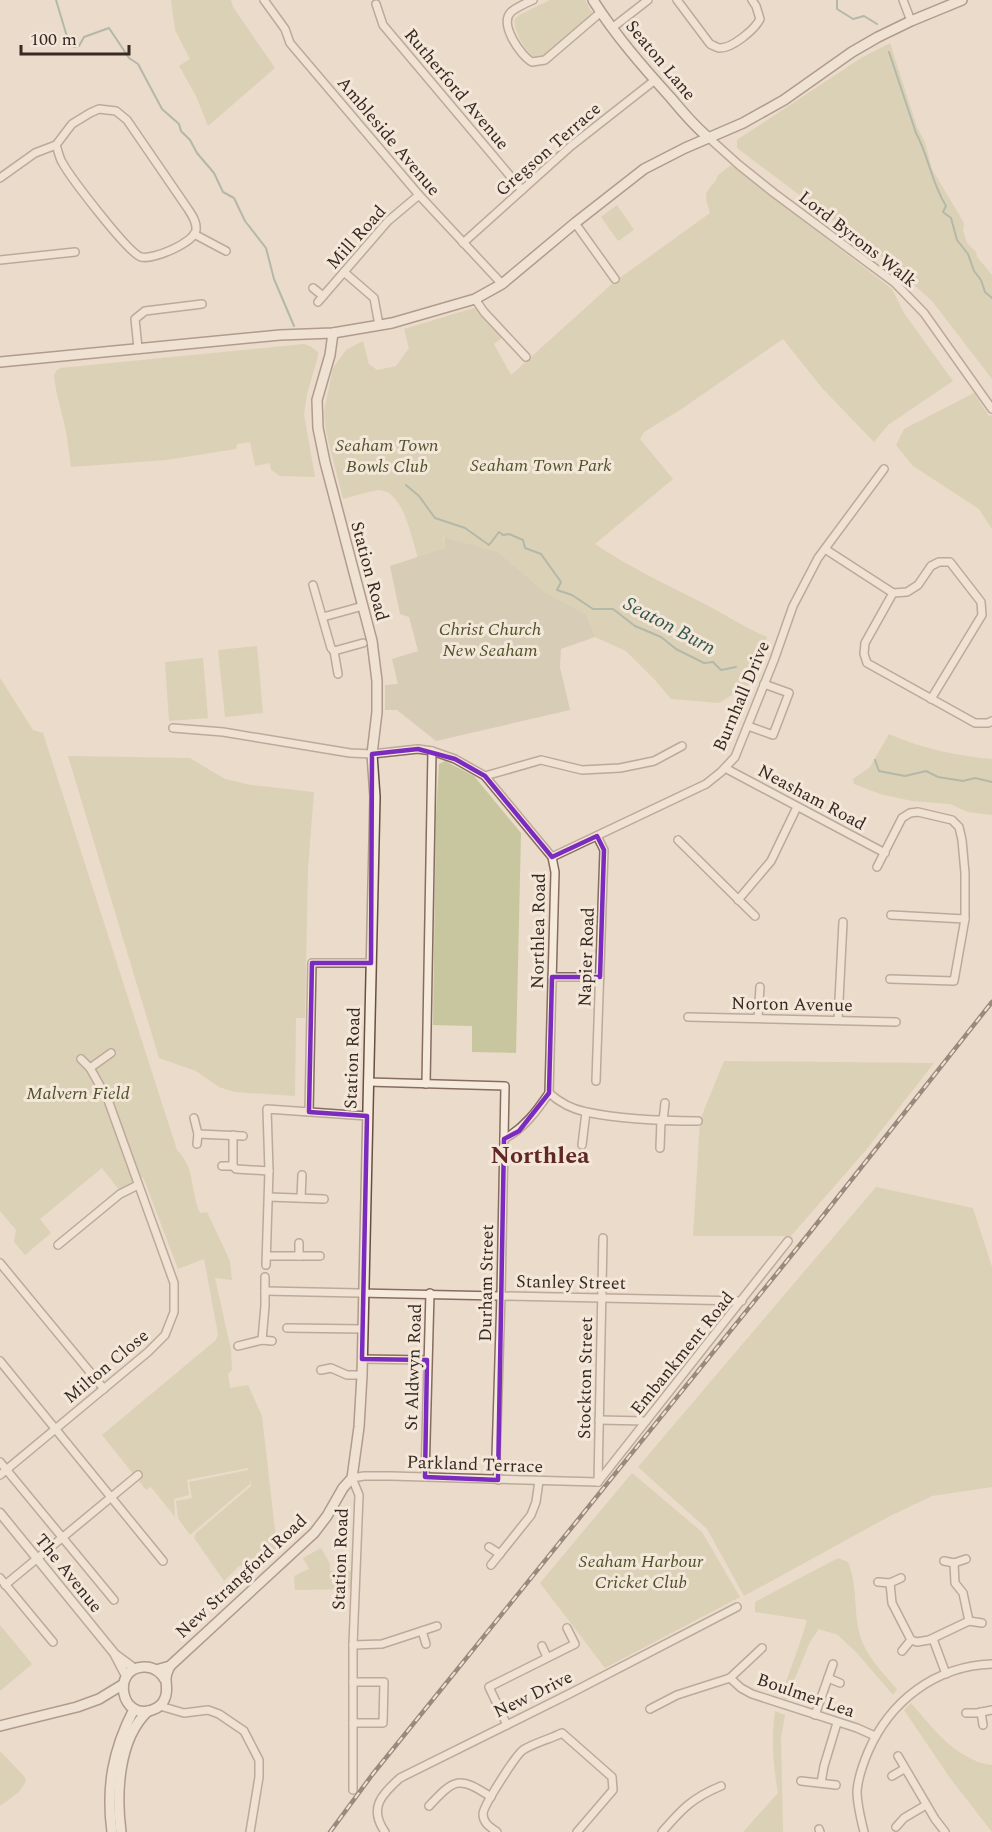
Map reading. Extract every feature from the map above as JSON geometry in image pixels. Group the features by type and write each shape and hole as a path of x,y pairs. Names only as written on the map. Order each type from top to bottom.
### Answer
{"main road":[{"name":"Seaton Lane","path":"593,0 612,28 655,80 698,129 709,138"},
{"path":"0,362 138,348 333,333 392,323 475,299 502,284 644,169 743,123 784,100 852,52 911,21 962,0"},
{"path":"320,333 325,344 328,363"},
{"name":"Station Road","path":"333,333 328,363 317,400 318,428 372,641 377,681 377,712 372,754 375,797 362,1376 359,1427 352,1478"},
{"name":"New Strangford Road","path":"156,1670 170,1666 314,1533 352,1478"},
{"path":"121,1832 118,1803 121,1769 127,1748 140,1719 160,1706 166,1696 166,1681 170,1666"},
{"path":"99,1699 124,1681 135,1669 142,1667 156,1670 166,1681"},
{"path":"124,1681 124,1697 134,1709 148,1712"},
{"path":"0,1726 99,1699 124,1697"},
{"path":"112,1832 109,1795 111,1772 122,1732 134,1709"}],"street":[{"name":"Ambleside Avenue","path":"264,0 285,29 290,43 419,195 502,284"},
{"path":"533,0 511,12 507,19 508,27 520,52 532,62 545,60 601,12"},
{"path":"612,28 648,0"},
{"path":"677,0 710,44 718,48 726,47 757,26 760,19 752,0"},
{"path":"903,0 911,21"},
{"name":"Rutherford Avenue","path":"376,3 383,25 522,190"},
{"name":"Gregson Terrace","path":"463,243 571,146 655,80"},
{"path":"0,178 35,153 56,145 72,124 90,113 99,109 116,111 127,120 195,220 196,228 190,240 157,255 141,257 135,254 111,229 63,163 56,145"},
{"name":"Lord Byrons Walk","path":"709,138 774,193 895,283 924,313 992,409"},
{"name":"Mill Road","path":"314,288 320,299 388,221 419,195"},
{"path":"575,223 615,279"},
{"path":"194,234 226,251"},
{"path":"0,260 65,257 75,252"},
{"path":"344,272 374,298 379,325"},
{"path":"475,299 526,357"},
{"path":"138,348 135,319 146,311 202,304"},
{"name":"Burnhall Drive","path":"552,857 704,786 735,757 793,606 818,558 884,469"},
{"path":"825,549 893,593 907,592 918,585 931,566 939,562 950,562 981,602 982,615 931,699"},
{"path":"314,585 331,648 334,651 338,674"},
{"path":"893,593 865,643 864,654 867,663 975,723 992,721"},
{"path":"322,617 363,606"},
{"path":"334,651 363,643"},
{"path":"748,726 773,735 789,693 764,684"},
{"name":"Northlea Road","path":"173,728 223,732 350,753 372,754 418,749 432,751 454,759 485,776 552,857 555,872 549,1093"},
{"path":"485,776 541,760 582,770 620,768 654,761 682,746"},
{"path":"368,1082 426,1084 432,751"},
{"name":"Neasham Road","path":"725,768 885,853"},
{"path":"738,900 771,861 797,807"},
{"path":"877,867 902,818 910,813 952,820 959,827 962,840 965,919 954,981 890,979"},
{"name":"Napier Road","path":"596,1081 604,850 597,836"},
{"path":"678,840 755,916"},
{"path":"891,915 965,919"},
{"path":"838,1020 843,922"},
{"path":"309,1112 312,963 371,963"},
{"path":"552,977 600,977"},
{"path":"758,1018 760,987"},
{"name":"Norton Avenue","path":"688,1017 896,1022"},
{"path":"90,1068 111,1053"},
{"name":"Milton Close","path":"3,1473 148,1352 165,1335 174,1312 174,1283 108,1100 90,1068 81,1059"},
{"name":"Durham Street","path":"426,1084 505,1086 496,1457 498,1480"},
{"path":"504,1139 519,1131 538,1110 549,1093 559,1101 585,1112 662,1120 698,1121"},
{"path":"660,1148 665,1103"},
{"path":"266,1265 270,1171 267,1109 367,1116"},
{"path":"582,1145 585,1112"},
{"path":"194,1118 198,1134 197,1144"},
{"path":"198,1134 243,1136"},
{"path":"233,1135 233,1166"},
{"path":"222,1166 233,1166 239,1170 270,1171"},
{"path":"301,1198 302,1175"},
{"path":"58,1245 120,1194 138,1185"},
{"path":"269,1197 324,1199"},
{"name":"Stockton Street","path":"598,1482 603,1238"},
{"name":"Embankment Road","path":"598,1482 788,1241"},
{"path":"299,1243 299,1256"},
{"path":"267,1256 320,1256"},
{"path":"0,1263 104,1389"},
{"path":"262,1340 266,1306 265,1277"},
{"name":"Stanley Street","path":"265,1291 742,1301"},
{"name":"St Aldwyn Road","path":"425,1477 430,1293"},
{"path":"287,1328 363,1329"},
{"path":"238,1346 262,1340 272,1341"},
{"path":"362,1359 427,1360"},
{"path":"0,1361 163,1561"},
{"path":"321,1370 331,1368 347,1375 362,1376"},
{"path":"599,1420 646,1421"},
{"path":"0,1462 3,1473 114,1600"},
{"path":"52,1642 2,1581 36,1559 138,1475"},
{"name":"Parkland Terrace","path":"352,1478 364,1476 598,1482"},
{"name":"Station Road","path":"352,1478 359,1495 353,1645 353,1790"},
{"path":"491,1566 531,1515 536,1502 539,1481"},
{"name":"The Avenue","path":"0,1513 114,1653 135,1669"},
{"path":"489,1547 500,1554"},
{"path":"944,1561 954,1563 966,1559"},
{"path":"954,1563 955,1583 963,1593 969,1621"},
{"path":"878,1582 890,1583 901,1578"},
{"path":"890,1583 892,1603 911,1640 917,1642 933,1639 969,1621 982,1623"},
{"name":"New Drive","path":"384,1832 379,1824 377,1808 388,1789 400,1778 737,1607"},
{"path":"353,1645 382,1644 437,1626"},
{"path":"507,1725 489,1687 575,1644 567,1628"},
{"path":"422,1631 426,1644"},
{"path":"933,1639 946,1674"},
{"path":"902,1651 911,1640"},
{"path":"542,1646 548,1657"},
{"name":"Boulmer Lea","path":"650,1709 677,1695 730,1678 762,1648"},
{"name":"The Avenue","path":"114,1653 124,1681"},
{"path":"815,1714 833,1664"},
{"path":"864,1832 857,1792 863,1764 875,1736 886,1719 903,1700 928,1683 946,1674 992,1664"},
{"name":"Boulmer Lea","path":"730,1678 752,1694 875,1736"},
{"path":"828,1678 840,1683"},
{"path":"353,1682 384,1682 383,1723 353,1723"},
{"path":"166,1696 177,1712"},
{"path":"160,1706 177,1712 191,1713 208,1710 219,1714 244,1731 259,1760 259,1777 250,1832"},
{"path":"966,1713 992,1710"},
{"path":"981,1712 983,1725"},
{"path":"821,1783 837,1723"},
{"path":"497,1832 487,1824 483,1817 484,1807 521,1751 562,1733 612,1777 613,1790 577,1832"},
{"path":"898,1756 926,1805 945,1832"},
{"path":"892,1776 904,1769"},
{"path":"801,1781 836,1785"},
{"path":"429,1806 451,1786 463,1782 471,1784 491,1797"},
{"path":"662,1832 685,1807 701,1794 721,1786"},
{"path":"896,1827 904,1818 926,1805"},
{"path":"897,1810 904,1818"}],"highlighted area":[{"path":"418,749 455,759 485,776 552,857 597,836 604,850 600,977 552,977 549,1093 519,1131 504,1139 498,1480 425,1477 427,1360 362,1359 367,1116 309,1112 312,963 371,963 372,754"}],"green space":[{"path":"171,0 231,0 233,7 275,68 208,126 196,96 179,66 190,59 175,30"},
{"path":"550,0 585,0 593,14 545,56 535,59 521,41 514,20 519,15"},
{"path":"890,43 917,127 925,142 932,169 964,223 963,230 967,243 992,275 992,379 932,301 887,261 737,148 737,140 861,58"},
{"name":"Seaham Town Park","path":"731,165 892,289 904,313 953,381 888,425 874,442 822,388 783,339 644,432 640,439 673,479 595,544 643,572 767,637 753,682 719,703 671,699 626,651 595,637 586,614 545,592 498,552 443,537 445,548 418,558 406,518 395,499 388,493 377,490 343,499 326,432 324,411 333,368 346,350 363,341 369,364 377,370 396,366 409,348 404,329 477,307 502,338 494,344 511,375 614,282 710,213 706,194 718,175"},
{"path":"617,205 634,230 618,241 601,217"},
{"path":"304,344 318,352 304,414 315,477 280,476 271,470 270,463 255,466 250,442 237,444 236,449 166,460 71,467 54,375 60,368"},
{"path":"974,393 989,416 992,415 992,529 979,509 913,466 896,445 904,429"},
{"name":"Christ Church New Seaham","path":"444,537 498,552 545,592 586,614 595,637 561,649 560,667 570,710 436,741 397,710 385,710 385,685 398,684 392,659 418,651 409,617 400,614 390,566 445,548"},
{"path":"257,646 263,713 225,717 218,650"},
{"path":"203,658 208,718 169,721 165,662"},
{"name":"Malvern Field","path":"0,678 33,730 43,733 177,1150 190,1172 200,1213 207,1212 230,1261 232,1280 215,1278 231,1350 232,1370 228,1374 230,1388 248,1385 262,1416 277,1548 261,1562 239,1566 224,1581 194,1538 196,1533 251,1486 250,1475 250,1484 190,1535 178,1518 176,1501 192,1498 189,1482 248,1470 248,1468 187,1480 189,1495 174,1499 175,1517 151,1487 146,1490 102,1435 216,1340 218,1334 204,1259 178,1269 143,1177 119,1190 102,1168 40,1219 51,1233 25,1255 14,1242 16,1230 0,1211"},
{"path":"889,734 939,751 992,759 992,815 968,812 950,804 912,801 880,794 854,784 853,779 870,767"},
{"path":"68,756 190,758 225,779 251,785 314,792 308,868 305,1018 296,1018 295,1096 235,1092 219,1087 196,1071 159,1058"},
{"path":"445,761 474,776 521,833 516,1053 472,1052 472,1026 433,1025 436,813 439,764"},
{"path":"724,1061 934,1063 866,1150 791,1236 693,1236 700,1120"},
{"path":"876,1187 973,1208 992,1267 992,1487 932,1496 890,1516 744,1596 707,1529 638,1467"},
{"name":"Seaham Harbour Cricket Club","path":"632,1473 702,1532 740,1597 605,1668 540,1583"},
{"path":"321,1548 330,1564 330,1571 351,1571 351,1589 295,1590 294,1576 309,1569 303,1558"},
{"path":"838,1558 848,1562 851,1571 862,1642 876,1664 897,1689 893,1695 857,1653 838,1635 819,1629 810,1642 786,1700 781,1697 807,1620 755,1612 755,1602"},
{"path":"0,1625 32,1664 0,1691"},
{"path":"911,1703 956,1749 976,1761 992,1765 992,1832 950,1778 904,1710"},
{"path":"775,1711 785,1715 781,1738 783,1832 743,1832 778,1793 773,1752"},
{"path":"0,1751 26,1781 19,1792 0,1806"}],"waterway":[{"path":"56,0 68,40 74,47 79,46 84,37 109,28 129,58 138,64 162,109 179,124 181,131 214,173 223,192 234,198 245,221 266,248 274,279 294,326"},
{"path":"837,0 837,9 853,19 864,16 877,24"},
{"path":"889,52 916,133 946,206 943,212 951,218 957,240 968,254 985,292 992,298"},
{"name":"Seaton Burn","path":"406,485 419,496 435,518 465,528 489,545 499,532 523,540 525,548 541,554 561,582 557,590 572,595 593,609 613,609 635,626 661,637 676,649 704,663 713,662 721,670 736,667"},
{"name":"Seaton Burn","path":"875,760 879,771 905,776 926,771 938,777 963,781 975,778 992,782"}],"railway":[{"path":"330,1832 372,1775 811,1231 992,1002"}],"district":[{"name":"Northlea","path":"540,1155"}],"park label":[{"name":"Seaham Town Bowls Club","path":"387,455"}]}
